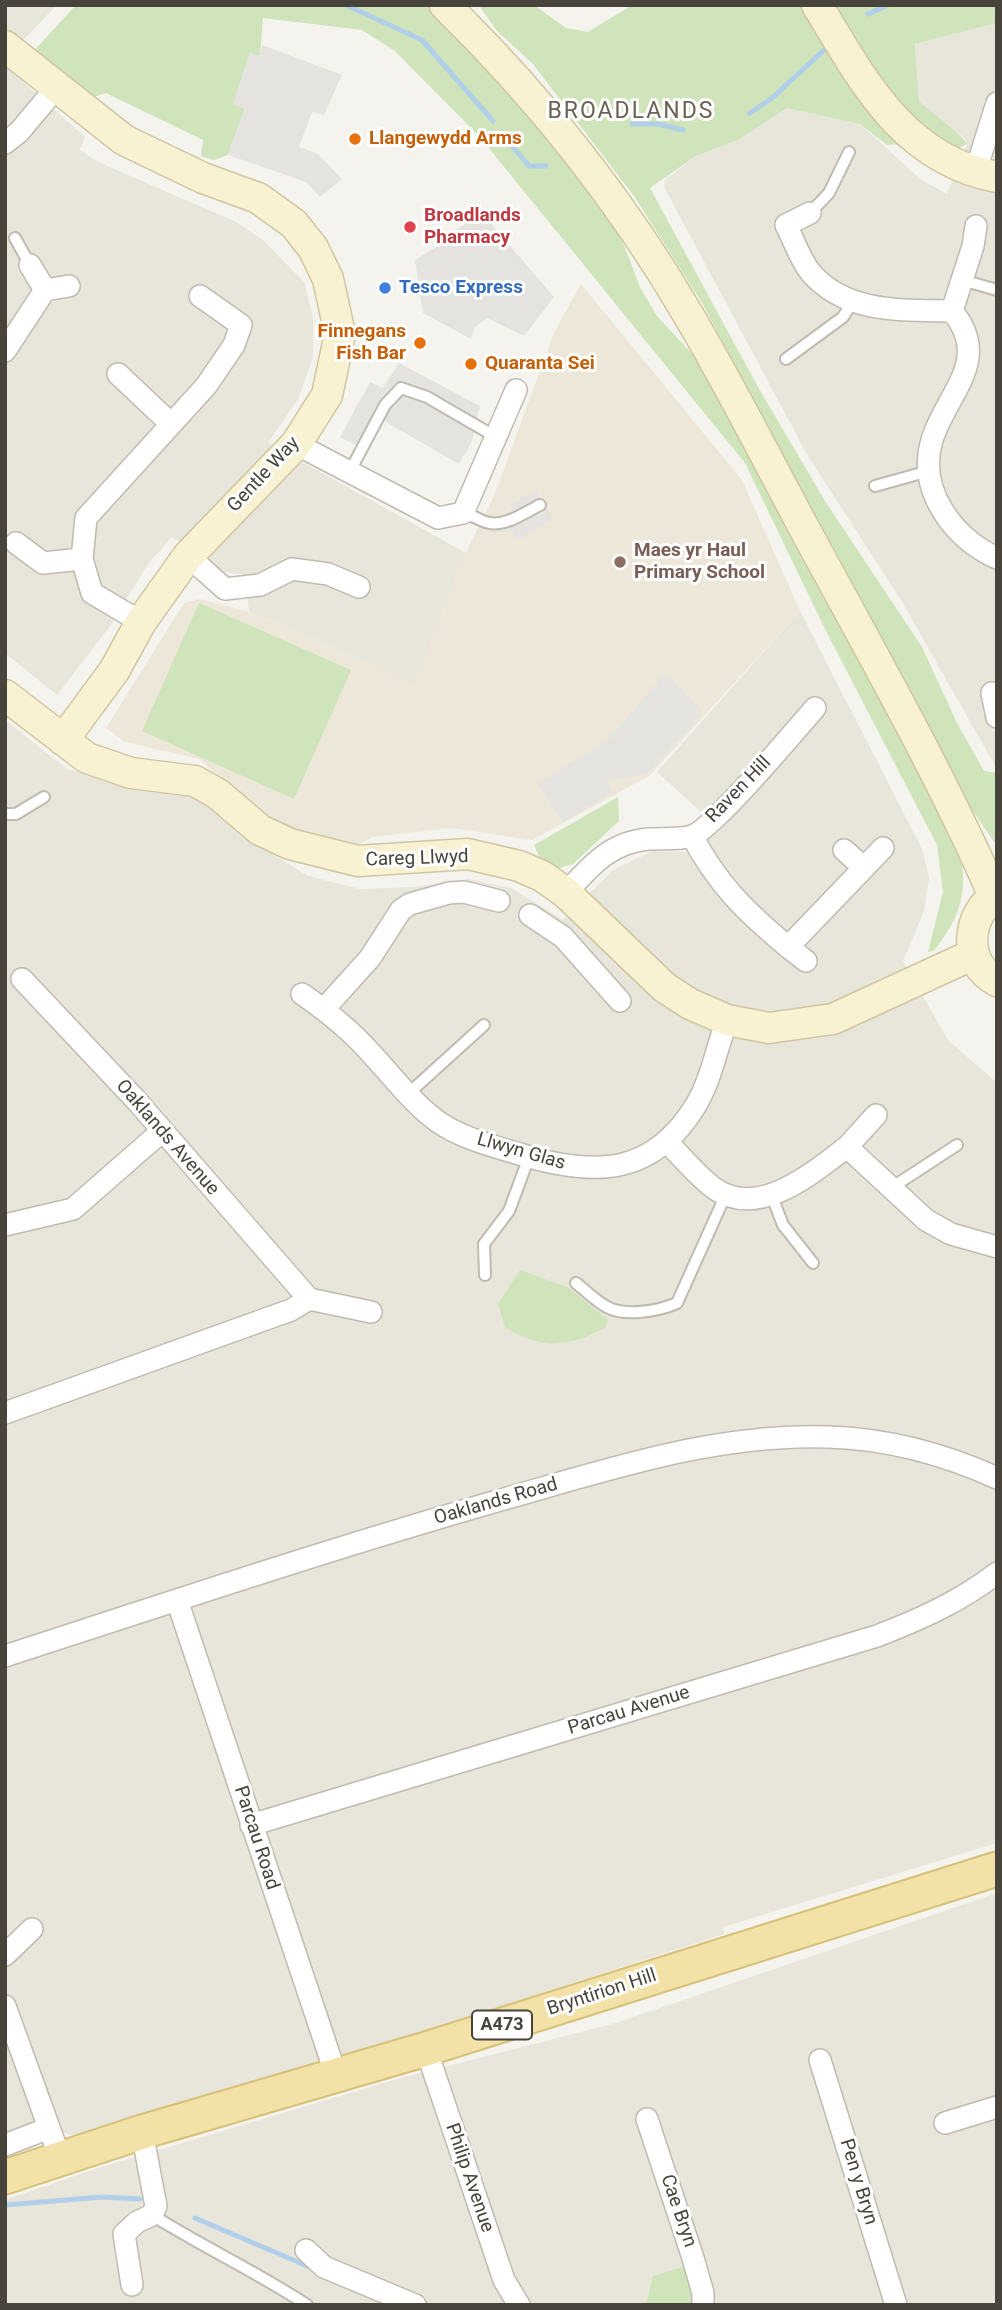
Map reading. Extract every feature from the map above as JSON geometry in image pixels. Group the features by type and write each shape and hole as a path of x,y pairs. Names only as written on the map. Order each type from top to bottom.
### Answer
{"main road":[{"name":"Bryntirion Hill","path":"5,2177 55,2143 142,2132 426,2049 997,1869"}],"street":[{"path":"445,5 504,63 546,113 616,207 689,315 956,809 996,895 981,908 974,920 971,937 974,954 982,969 997,981"},
{"path":"817,5 870,90 908,135 930,153 986,175 997,103"},
{"name":"Gentle Way","path":"5,46 124,140 203,178 258,198 294,225 313,248 328,279 340,334 327,395 296,444 188,556 141,622 114,671 63,740"},
{"path":"5,143 19,132 56,88"},
{"path":"810,213 782,216 810,272 833,292 853,301 897,311 952,311"},
{"path":"976,226 952,311 964,333 969,357 965,376 932,439 929,471 939,505 948,519 973,544 997,558"},
{"path":"30,265 45,290"},
{"path":"5,351 45,290 69,286"},
{"path":"141,622 92,593 82,559 86,517 206,386 234,345 241,326 201,296"},
{"path":"118,374 170,423"},
{"path":"296,444 438,518 463,513 516,390"},
{"path":"16,543 43,563 82,559"},
{"path":"188,556 225,589 260,585 292,569 328,574 359,587"},
{"path":"989,694 997,717"},
{"name":"Careg Llwyd","path":"5,695 63,740 105,767 131,774 195,781 218,794 260,830 313,851 372,862 468,854 519,866 542,876 566,892 664,986 690,1004 727,1020 769,1028 833,1019 974,954"},
{"name":"Raven Hill","path":"566,892 599,858 619,845 634,840 692,836 793,748 815,708"},
{"name":"Raven Hill","path":"692,836 709,868 730,894 806,961"},
{"path":"788,947 883,848"},
{"path":"844,850 863,867"},
{"path":"324,1009 370,958 401,911 410,904 456,892 499,901"},
{"path":"530,915 563,937 620,1001"},
{"path":"582,957 610,934"},
{"name":"Oaklands Avenue","path":"22,979 136,1100 161,1132 309,1299"},
{"name":"Llwyn Glas","path":"302,994 324,1009 367,1048 408,1094 439,1122 475,1139 529,1157 563,1167 593,1169 634,1161 668,1143 697,1103 727,1020"},
{"path":"668,1143 716,1190 741,1199 771,1194 815,1171 847,1146 876,1115"},
{"path":"5,1225 73,1209 161,1132"},
{"path":"847,1146 926,1220 951,1234 997,1247"},
{"path":"5,1413 292,1311 309,1299 371,1312"},
{"name":"Oaklands Road","path":"5,1656 379,1535 690,1448 779,1438 877,1440 944,1455 997,1478"},
{"name":"Parcau Avenue","path":"251,1825 877,1636 928,1617 967,1596 997,1573"},
{"name":"Parcau Road","path":"177,1600 336,2075"},
{"path":"5,1955 32,1929"},
{"path":"5,2006 55,2143 5,2145"},
{"name":"Philip Avenue","path":"426,2049 504,2280 515,2304"},
{"name":"Pen y Bryn","path":"820,2060 896,2305"},
{"path":"945,2123 997,2107"},
{"name":"Cae Bryn","path":"647,2119 694,2258 703,2293 703,2305"},
{"path":"132,2285 124,2234 137,2222 152,2215 157,2195 142,2132"},
{"path":"306,2250 324,2267 415,2305"}],"lane":[{"path":"810,213 829,193 849,152"},
{"path":"15,238 30,265"},
{"path":"962,280 997,290"},
{"path":"786,359 843,317 853,301"},
{"path":"350,471 385,405 401,388 427,397 496,437"},
{"path":"875,486 929,471"},
{"path":"463,513 474,514 488,524 504,523 540,505"},
{"path":"5,814 16,814 44,797"},
{"path":"408,1094 484,1025"},
{"path":"891,1188 957,1144"},
{"path":"485,1275 484,1244 509,1211 529,1157"},
{"path":"576,1283 608,1308 631,1311 666,1308 677,1303 726,1194"},
{"path":"771,1194 783,1225 814,1263"},
{"path":"152,2215 194,2241 271,2281 307,2305"}],"shaded area":[{"path":"5,5 57,5 5,59"},
{"path":"997,23 997,769 901,600 808,456 664,187 665,180 696,156 740,139 787,108 860,124 920,179 947,194 967,144 965,138 940,122 919,101 915,44"},
{"path":"262,45 342,75 324,115 312,112 299,147 318,154 342,179 320,197 306,182 228,155 245,109 233,104 250,53 260,56"},
{"path":"5,66 85,137 80,150 96,161 236,222 263,240 304,282 313,318 313,357 298,399 268,443 466,553 414,686 317,639 249,612 245,575 225,572 172,537 148,564 110,626 57,695 5,653"},
{"path":"481,212 554,297 524,336 487,318 475,327 471,339 423,313 415,260 450,239 458,229"},
{"name":"Maes yr Haul Primary School","path":"581,284 742,480 800,611 649,776 532,840 451,828 373,837 356,846 301,832 270,819 199,759 125,742 106,728 184,603 200,599 249,612 317,639 414,686 457,571 494,496 554,333"},
{"path":"399,363 480,406 472,441 459,464 384,421 367,451 340,437 370,382 383,388"},
{"path":"536,491 553,519 519,539 511,529 494,533 497,518 512,510 511,504"},
{"path":"800,611 922,849 929,878 924,911 903,961 948,1040 997,1083 997,1843 723,1927 724,1934 211,2100 76,2136 64,2133 58,2122 5,2134 5,720 67,769 120,786 175,788 211,800 258,845 308,876 360,889 415,887 468,879 511,888 563,920 613,870 653,851 691,852 721,830 657,772"},
{"path":"666,673 703,712 646,774 607,781 612,792 562,823 538,783 606,742"},
{"path":"997,1893 997,2305 5,2305 5,2200 95,2169 397,2079 616,2023"}],"green space":[{"path":"76,5 430,5 573,169 606,214 623,243 640,287 657,316 694,356 734,422 750,460 960,846 963,877 960,902 951,925 934,951 928,952 943,892 937,845 825,629 745,463 479,136 395,51 362,30 263,18 260,56 250,53 234,103 245,108 228,155 214,160 201,156 203,140 106,93 87,99 32,53"},
{"path":"479,5 534,5 566,28 588,32 632,5 997,5 997,23 915,44 919,101 967,144 957,149 943,142 887,145 860,124 787,108 740,139 696,156 650,188 758,387 825,501 922,647 957,723 984,771 997,773 997,846 970,807 702,303 634,196 533,64 496,30"},
{"path":"199,603 351,670 294,799 142,731"},
{"path":"618,797 619,821 573,864 559,868 540,859 534,845"},
{"path":"520,1270 569,1288 608,1320 605,1328 578,1340 554,1344 531,1340 505,1327 498,1304"},
{"path":"686,2266 695,2296 694,2305 646,2305 653,2276"}],"waterway":[{"path":"346,5 422,40 493,121"},
{"path":"868,14 888,5"},
{"path":"750,113 772,98 824,50"},
{"path":"632,124 658,124 683,130"},
{"path":"507,140 529,166 546,166"},
{"path":"5,2205 102,2197 140,2199"},
{"path":"195,2218 312,2268"}],"place":[{"name":"Llangewydd Arms","path":"355,139"},
{"name":"Broadlands Pharmacy","path":"410,227"},
{"name":"Tesco Express","path":"385,288"},
{"name":"Finnegans Fish Bar","path":"420,343"},
{"name":"Quaranta Sei","path":"471,364"},
{"name":"Maes yr Haul Primary School","path":"620,562"}],"district":[{"name":"BROADLANDS","path":"631,112"}]}
